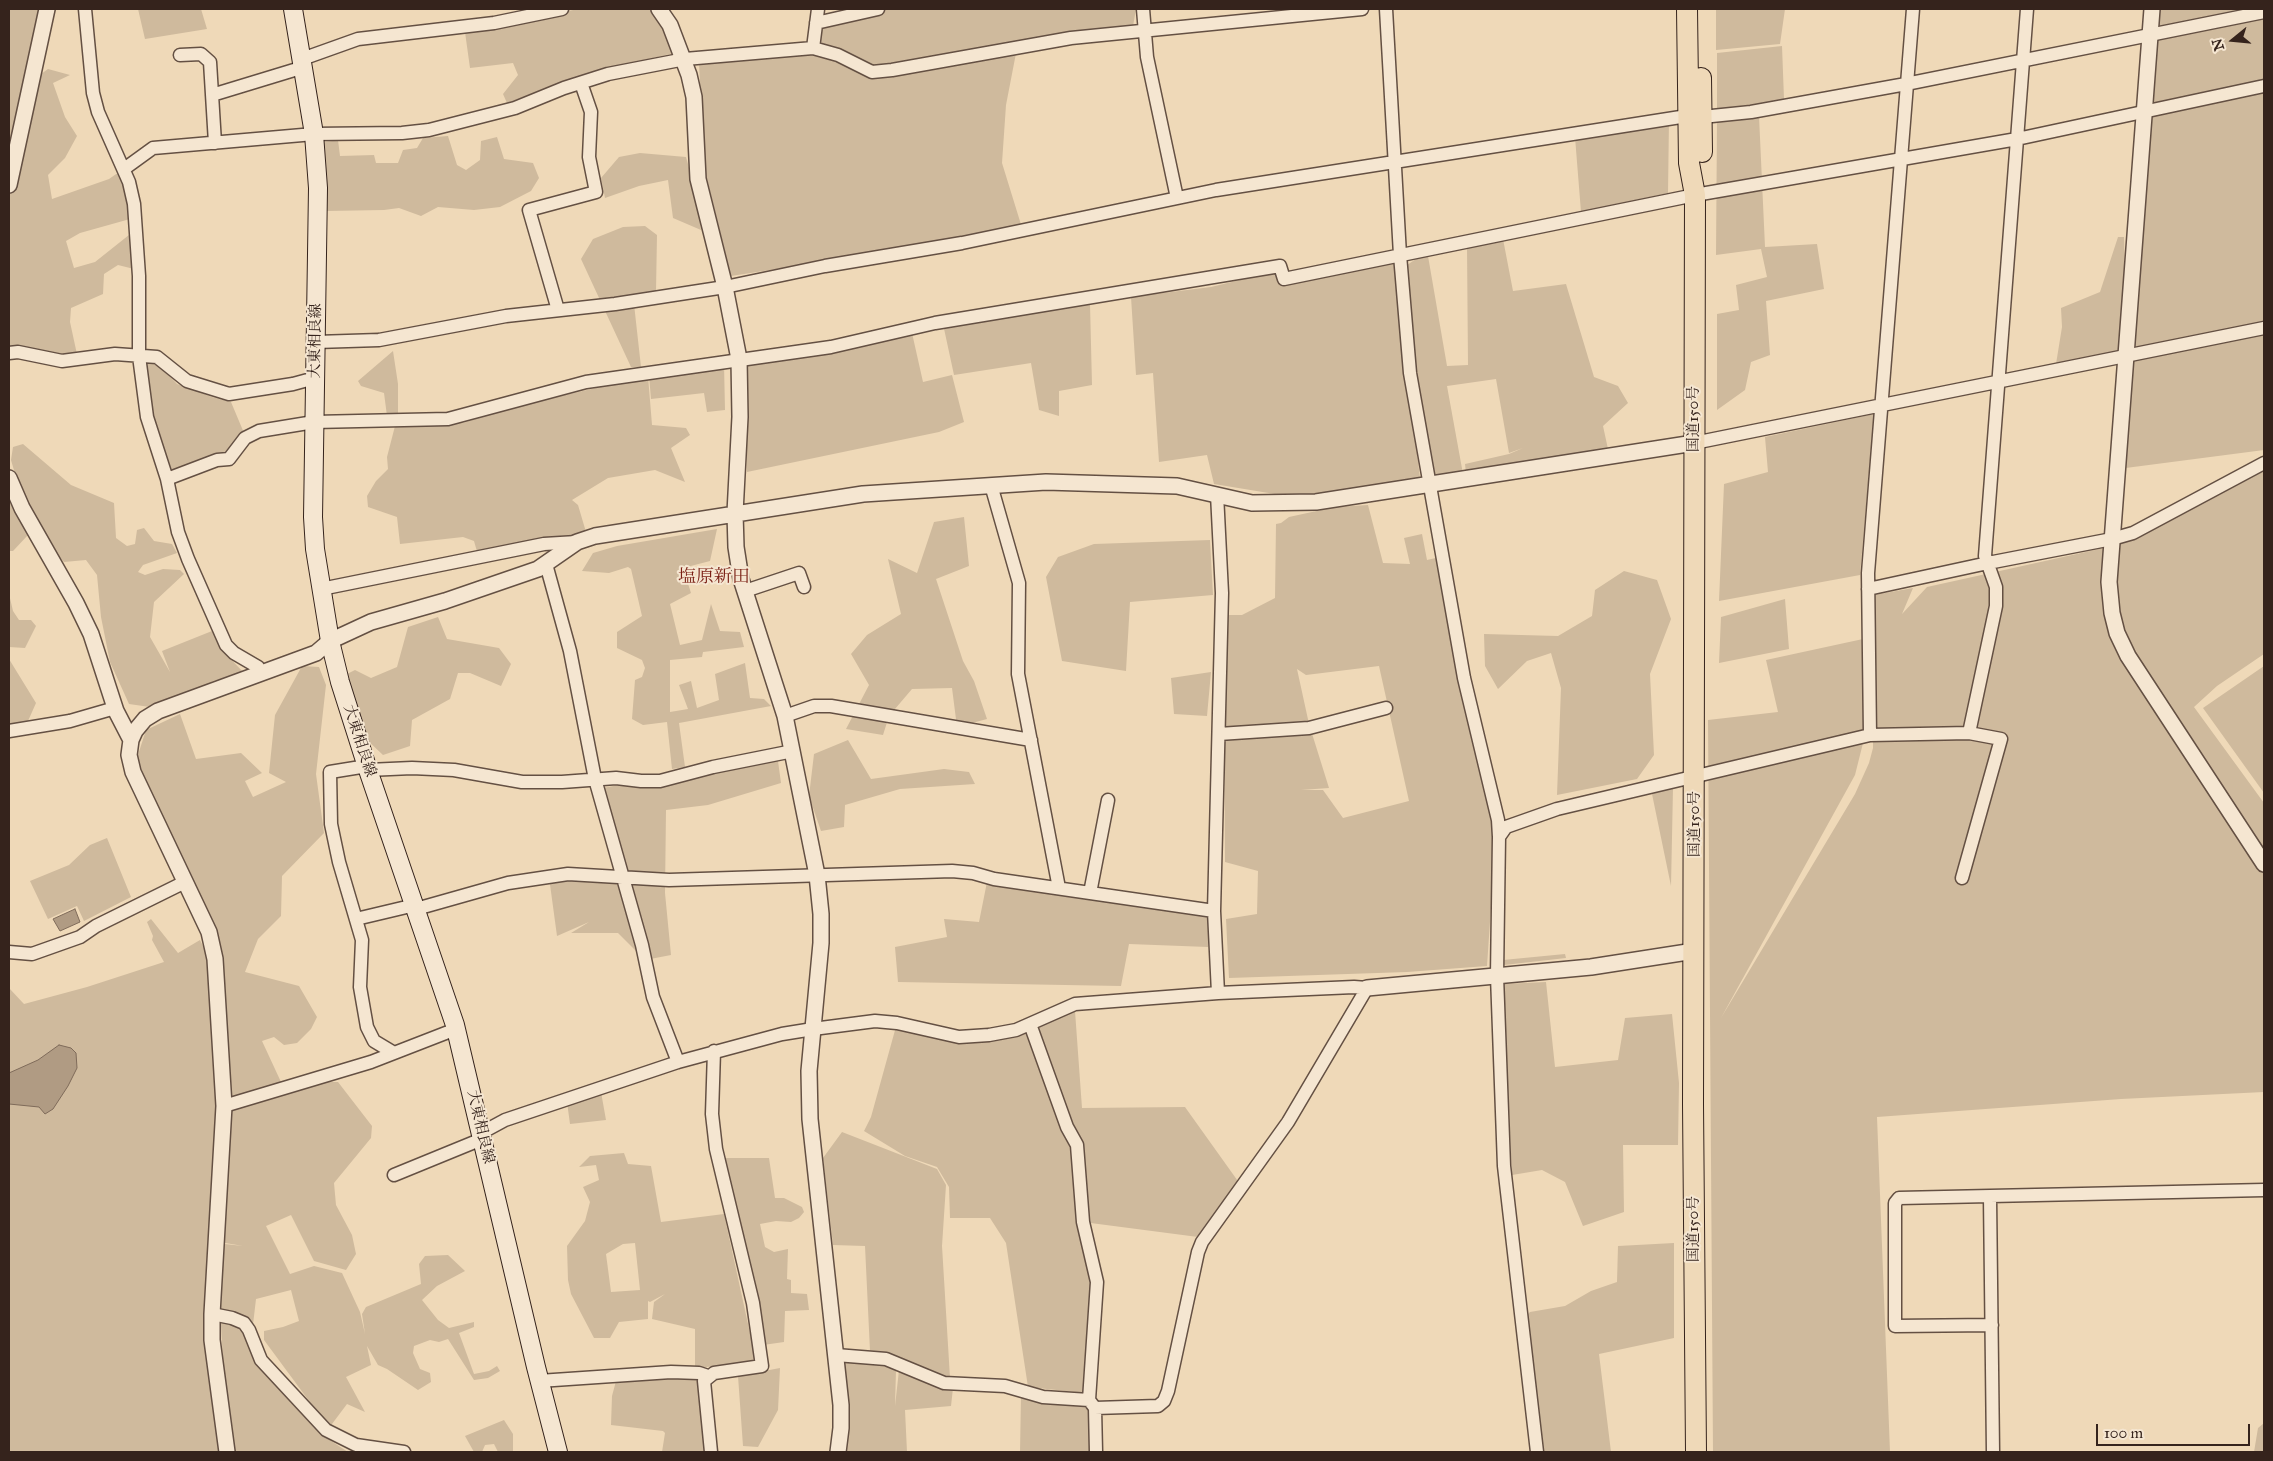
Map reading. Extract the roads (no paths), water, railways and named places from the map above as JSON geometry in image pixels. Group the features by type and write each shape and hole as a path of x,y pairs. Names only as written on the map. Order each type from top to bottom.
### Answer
{"highway":[{"name":"国道150号","path":"1687,9 1694,116 1703,166 1695,195 1694,951 1696,1452"},
{"name":"国道150号","path":"1694,116 1700,9"}],"main road":[{"name":"大東相良線","path":"293,9 314,134 319,210 313,517 315,549 330,642 340,682 367,768 416,907 456,1029 539,1381 558,1452"}],"street":[{"path":"9,185 47,9"},
{"path":"85,9 93,93 98,112 124,169 134,204 137,231 139,356 147,417 167,479 178,532 226,645 234,653 258,667 261,673"},
{"path":"212,95 303,63 358,39 494,24 562,9"},
{"path":"659,9 670,25 684,59 694,97 698,179 725,287 739,359 740,417 735,513 736,547 745,591 785,716 817,875 821,914 821,943 808,1071 810,1119 841,1405 838,1452"},
{"path":"813,48 818,9"},
{"path":"816,23 878,9"},
{"path":"1143,9 1150,74 1177,198"},
{"path":"124,169 153,148 314,134 402,133 429,130 515,108 581,82 608,74 684,59 813,48 838,55 872,72 1071,38 1362,9"},
{"path":"1386,9 1400,256 1410,373 1428,484 1464,678 1498,820 1498,976 1504,1166 1537,1452"},
{"path":"1870,735 1868,589 1880,405 1913,9"},
{"path":"1969,732 1996,606 1996,587 1985,556 2027,9"},
{"path":"2152,9 2109,582 2112,613 2117,633 2128,656 2264,864"},
{"path":"316,342 379,340 467,322 615,304 725,287 825,266 962,243 1177,198 1694,116 1751,112 1906,84 2264,12"},
{"path":"180,55 201,54 210,62 215,143"},
{"path":"558,310 529,210 596,192 590,157 591,112 581,82"},
{"path":"167,479 217,460 229,459 245,438 259,431 314,422 448,419 586,382 831,347 935,323 1194,282 1280,266 1284,279 1695,195 2017,139 2144,110 2264,86"},
{"path":"321,590 544,544 577,542 595,536 863,494 991,484 1046,482 1177,486 1252,503 1298,504 1341,499 1694,443 2264,328"},
{"path":"9,353 18,352 62,361 115,354 157,358 186,381 229,394 293,384 315,378"},
{"path":"1868,589 2112,539 2133,533 2264,463"},
{"path":"9,478 22,508 76,602 91,634 115,708 132,740"},
{"path":"991,484 1018,583 1018,674 1059,888"},
{"path":"1217,494 1222,593 1214,911 1218,993"},
{"path":"227,1452 215,1363 212,1314 224,1106 213,944 133,772 128,755 135,731 145,718 158,711 316,653 330,642 371,622 538,569 577,542"},
{"path":"546,564 570,651 595,780 642,945 653,997 678,1062"},
{"path":"745,591 799,572 804,587"},
{"path":"785,716 814,706 831,706 1031,740"},
{"path":"9,731 70,720 115,708"},
{"path":"1219,734 1309,728 1386,708"},
{"path":"1499,837 1506,827 1557,809 1870,735 1969,732 2001,739 1962,878"},
{"path":"394,1053 374,1041 367,1027 360,988 362,940 339,862 331,824 330,772 367,768 412,768 454,770 522,782 562,782 616,778 660,781 713,767 793,750"},
{"path":"1090,893 1108,800"},
{"path":"356,919 416,907 508,883 568,874 669,880 952,871 1214,911"},
{"path":"9,952 32,954 80,937 96,926 185,882"},
{"path":"394,1175 482,1136 505,1120 714,1051 813,1029 875,1021 897,1023 959,1037 998,1034 1016,1030 1075,1004 1218,993 1367,988 1591,967 1694,951"},
{"path":"836,1355 886,1359 944,1384 1005,1386 1042,1398 1092,1404 1158,1406 1164,1401 1168,1391 1198,1252 1202,1242 1288,1122 1367,988"},
{"path":"1030,1024 1067,1127 1077,1145 1083,1222 1097,1282 1092,1404 1096,1452"},
{"path":"224,1106 371,1062 456,1029"},
{"path":"711,1452 704,1381 714,1373 762,1366 753,1303 716,1149 712,1114 714,1051"},
{"path":"1992,1324 1895,1326 1895,1203 1898,1198 2264,1190"},
{"path":"1990,1197 1993,1452"},
{"path":"212,1314 232,1318 244,1323 249,1330 261,1360 326,1430 356,1445 404,1452"},
{"path":"539,1381 661,1373 699,1373 708,1376"}],"district":[{"name":"塩原新田","path":"714,578"}]}
